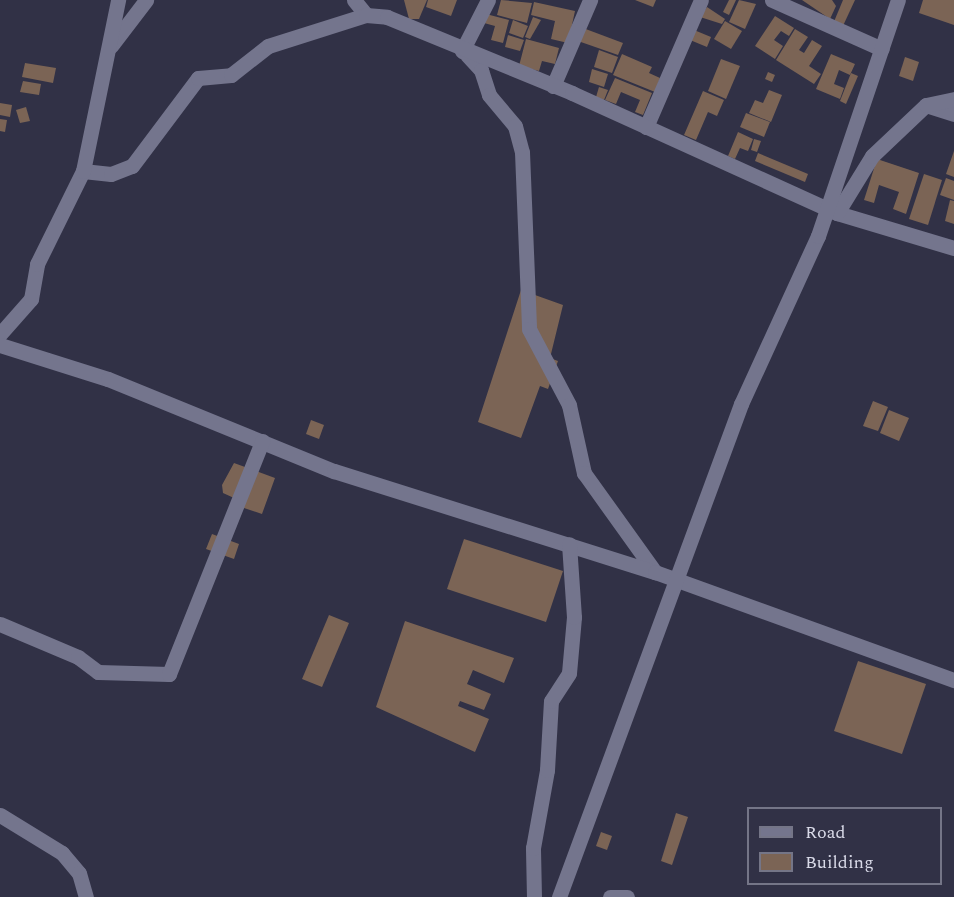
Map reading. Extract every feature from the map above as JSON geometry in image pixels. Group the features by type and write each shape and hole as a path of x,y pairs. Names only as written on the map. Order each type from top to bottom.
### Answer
{"street":[{"path":"0,334 31,299 37,264 83,171 118,0"},
{"path":"109,48 146,0"},
{"path":"354,0 366,15"},
{"path":"462,51 488,0"},
{"path":"553,86 590,0"},
{"path":"646,127 701,0"},
{"path":"772,0 882,49"},
{"path":"561,895 741,404 832,210 898,0"},
{"path":"83,171 111,174 132,166 198,78 231,75 268,46 366,15 387,17 462,51 553,86 832,210 954,248"},
{"path":"462,51 481,70 489,95 515,126 522,152 529,329 569,405 584,473 655,572"},
{"path":"832,210 872,156 926,105 954,99"},
{"path":"926,105 954,114"},
{"path":"0,345 108,379 262,441 477,519 569,544 655,572 677,583 954,680"},
{"path":"0,624 78,657 98,672 169,674 262,441"},
{"path":"534,897 533,848 547,770 551,701 569,673 574,617 569,544"},
{"path":"0,815 62,853 79,873 86,897"},
{"path":"610,897 627,897"}],"building":[{"path":"404,0 427,0 419,19 409,19"},
{"path":"428,0 457,0 451,16 426,7"},
{"path":"501,0 532,3 527,23 497,15"},
{"path":"635,0 656,0 653,7"},
{"path":"729,0 736,0 729,15 723,12"},
{"path":"739,0 756,4 745,29 729,22"},
{"path":"802,0 832,0 836,6 830,19"},
{"path":"843,0 855,0 842,28 833,24"},
{"path":"923,0 954,0 954,25 919,13"},
{"path":"534,2 575,11 568,43 551,39 555,21 531,15"},
{"path":"707,7 725,19 722,24 700,17"},
{"path":"486,14 509,20 503,43 491,40 495,26 484,23"},
{"path":"775,16 794,28 789,36 781,31 774,40 783,46 775,59 755,46"},
{"path":"533,17 541,20 530,39 525,37"},
{"path":"513,20 528,26 523,38 509,33"},
{"path":"725,21 742,31 731,49 714,39"},
{"path":"583,28 623,43 618,55 578,41"},
{"path":"795,29 808,37 799,50 804,53 812,40 822,46 809,66 821,74 814,84 776,60"},
{"path":"694,30 711,37 707,47 690,40"},
{"path":"508,35 524,40 520,51 505,47"},
{"path":"526,39 559,48 555,64 542,61 539,71 519,66"},
{"path":"599,50 618,57 612,73 594,67"},
{"path":"622,54 652,67 649,73 660,78 655,92 613,75"},
{"path":"831,54 855,64 850,75 839,70 834,84 844,88 840,99 816,89"},
{"path":"905,57 919,62 913,81 899,76"},
{"path":"721,59 740,66 726,99 708,91"},
{"path":"25,63 56,68 53,83 22,77"},
{"path":"592,69 608,74 604,87 589,82"},
{"path":"768,72 775,75 772,82 765,79"},
{"path":"851,73 858,76 846,104 840,101"},
{"path":"615,78 652,93 643,115 635,112 640,100 621,92 616,104 605,100"},
{"path":"23,81 41,84 39,95 20,92"},
{"path":"599,87 608,90 604,100 596,97"},
{"path":"769,90 782,95 771,122 749,113 755,100 763,103"},
{"path":"703,91 724,100 717,116 708,112 696,140 684,135"},
{"path":"0,103 12,105 10,117 0,115"},
{"path":"26,107 30,121 20,123 16,110"},
{"path":"746,113 770,122 764,137 740,127"},
{"path":"0,119 7,120 5,132 0,131"},
{"path":"738,132 753,139 748,151 740,148 735,159 728,156"},
{"path":"754,139 761,141 757,152 751,150"},
{"path":"954,151 954,177 946,174"},
{"path":"758,153 808,174 805,182 755,161"},
{"path":"877,159 919,173 906,214 893,209 899,192 879,185 874,203 864,200"},
{"path":"924,174 942,180 928,225 909,219"},
{"path":"946,178 954,181 954,200 940,195"},
{"path":"950,200 954,201 954,224 945,221"},
{"path":"521,290 563,305 550,358 558,361 548,389 540,386 521,438 478,422"},
{"path":"873,401 888,407 878,431 863,426"},
{"path":"889,410 909,418 899,441 880,433"},
{"path":"311,420 324,425 319,439 306,434"},
{"path":"234,463 275,478 262,514 232,504 234,498 223,493 222,485"},
{"path":"212,534 239,544 234,559 206,549"},
{"path":"464,539 563,571 546,622 447,589"},
{"path":"329,615 349,623 322,687 302,679"},
{"path":"405,621 514,658 504,683 473,670 467,684 491,694 484,710 460,701 458,706 489,719 475,752 376,707"},
{"path":"858,661 926,684 902,754 834,731"},
{"path":"676,813 688,817 672,865 661,861"},
{"path":"601,832 612,836 607,850 596,846"}]}
